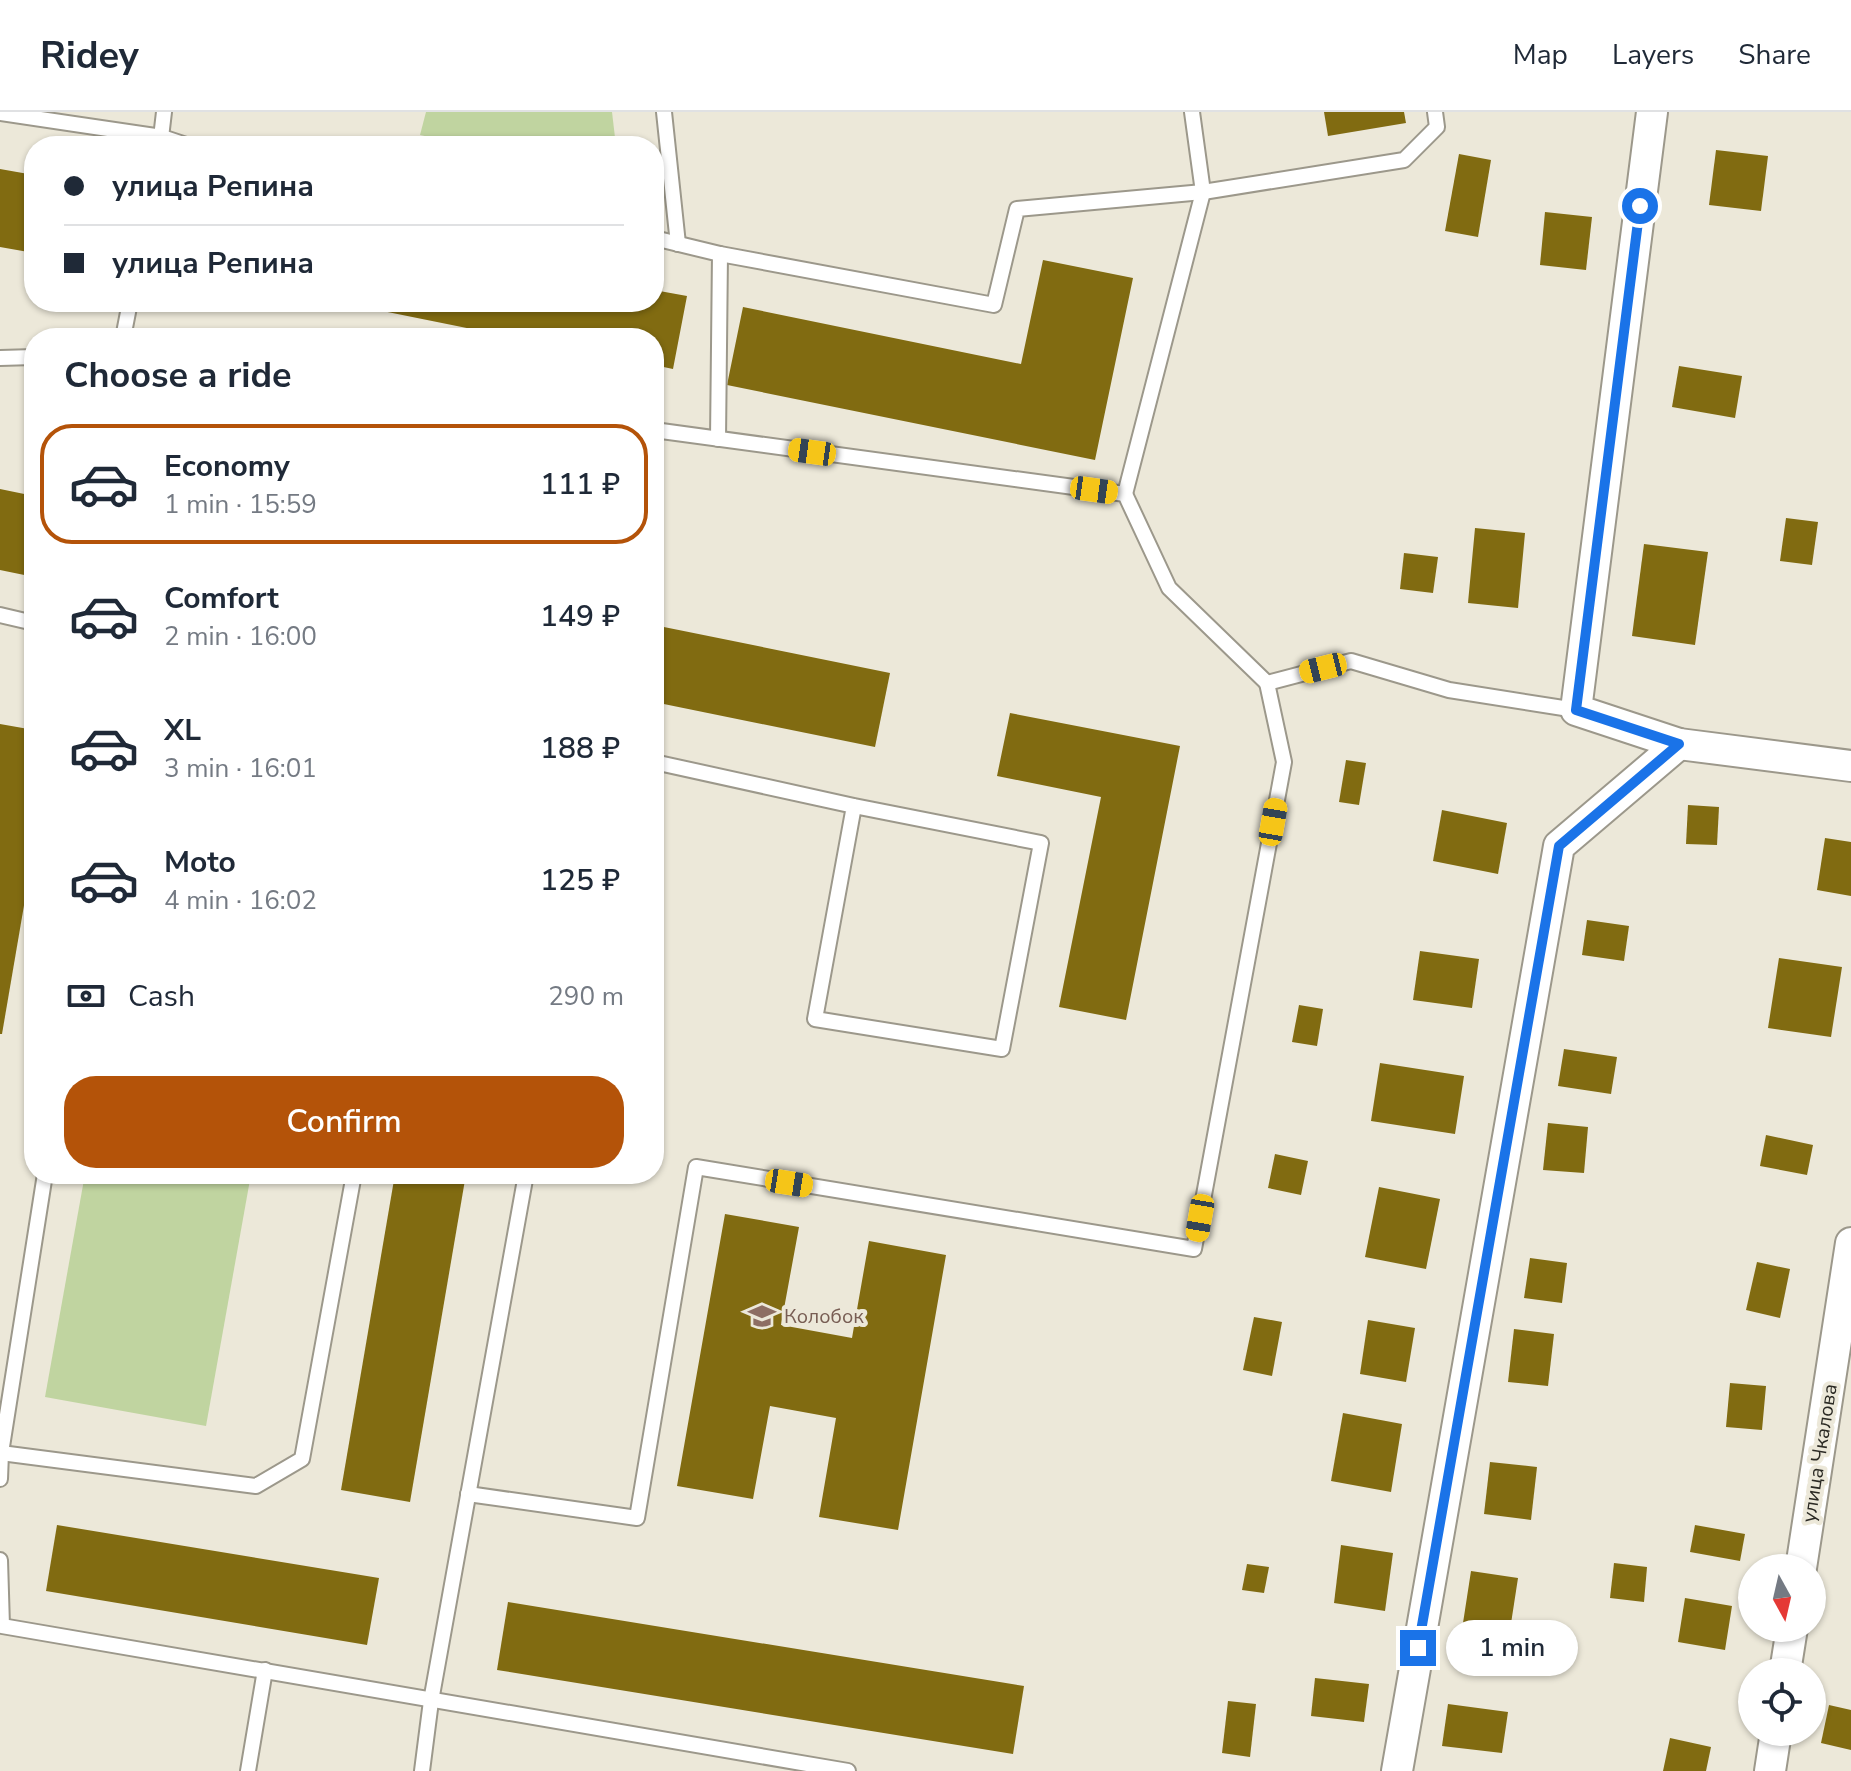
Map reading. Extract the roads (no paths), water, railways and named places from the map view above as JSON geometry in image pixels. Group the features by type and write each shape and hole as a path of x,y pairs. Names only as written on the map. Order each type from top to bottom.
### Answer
{"street":[{"path":"1652,112 1576,710 1679,744 1851,766"},
{"path":"1397,1771 1559,846 1679,744"},
{"name":"улица Чкалова","path":"1803,1554 1851,1243"},
{"path":"1770,1771 1774,1746"}],"lane":[{"path":"162,136 164,112"},
{"path":"664,112 678,244"},
{"path":"468,1494 637,1518 696,1167 1194,1249 1284,762 1267,683 1169,588 1125,494 1203,192 1192,112"},
{"path":"664,240 720,254 994,305 1017,209 1203,192 1404,160 1437,127 1435,112"},
{"path":"0,113 128,136"},
{"path":"718,439 720,254"},
{"path":"0,358 24,357"},
{"path":"664,431 1125,494"},
{"path":"0,615 24,621"},
{"path":"1267,683 1351,661 1449,690 1576,710"},
{"path":"664,764 1041,843 1002,1049 815,1019 854,806"},
{"path":"0,1479 1,1453 43,1184"},
{"path":"1,1453 256,1486 302,1459 352,1184"},
{"path":"422,1771 431,1701 524,1184"},
{"path":"0,1560 1,1633 265,1670 848,1771"},
{"path":"248,1771 265,1670"}],"place":[{"name":"Колобок","path":"762,1316"}]}
